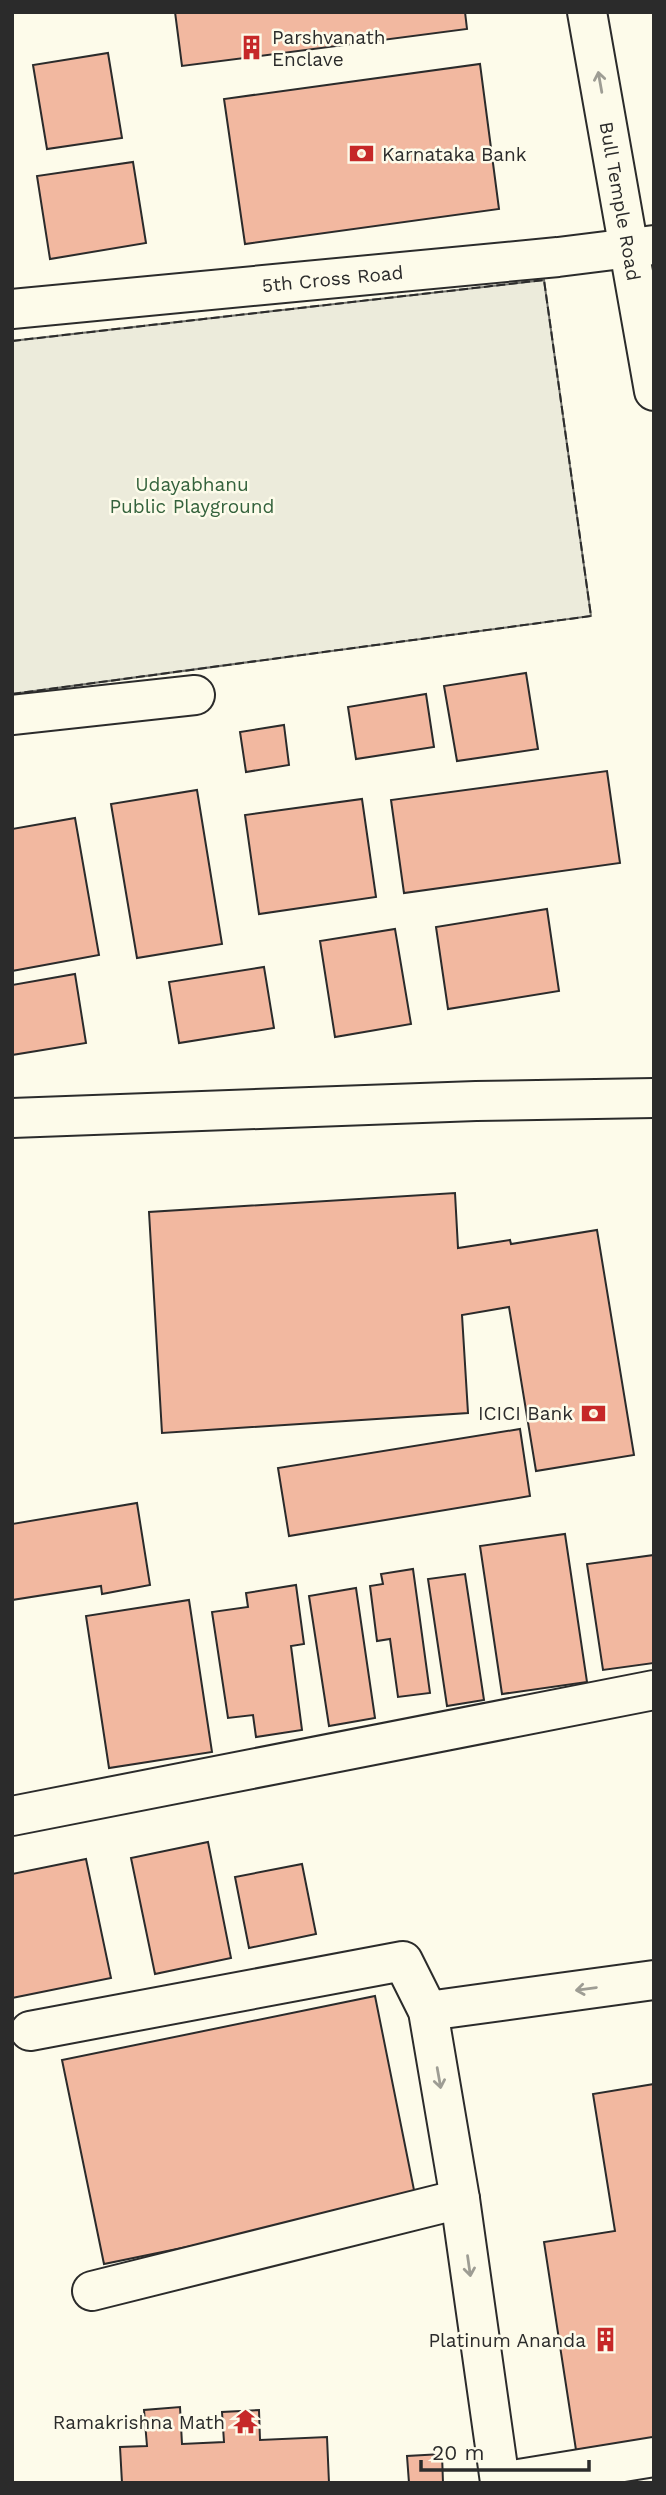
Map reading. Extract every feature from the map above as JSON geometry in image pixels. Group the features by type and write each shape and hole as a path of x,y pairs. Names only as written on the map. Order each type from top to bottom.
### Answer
{"street":[{"name":"Bull Temple Road","path":"587,12 641,248 654,391"},
{"name":"5th Cross Road","path":"12,309 641,248"},
{"path":"12,715 195,695"},
{"path":"12,1118 476,1101 654,1098"},
{"path":"12,1816 654,1690"},
{"path":"30,2031 403,1961 428,2011 460,2199 500,2482 654,2457"},
{"path":"428,2011 654,1980"},
{"path":"92,2291 460,2199"}],"green space":[{"name":"Udayabhanu Public Playground","path":"544,280 591,616 12,694 12,341"}],"building":[{"name":"Parshvanath Enclave","path":"175,12 465,12 467,29 182,66"},
{"path":"108,53 122,138 47,149 33,65"},
{"name":"Karnataka Bank","path":"480,64 499,209 245,244 224,99"},
{"path":"133,162 146,243 50,259 37,176"},
{"path":"526,673 538,749 457,761 444,686"},
{"path":"426,694 434,747 356,759 348,707"},
{"path":"284,725 289,765 246,772 240,732"},
{"path":"607,771 620,863 404,893 391,800"},
{"path":"197,790 222,944 137,958 111,804"},
{"path":"362,799 376,897 259,914 245,815"},
{"path":"75,818 99,955 12,971 12,829"},
{"path":"547,909 559,991 448,1009 436,927"},
{"path":"395,929 411,1024 335,1037 320,941"},
{"path":"264,967 274,1028 179,1043 169,982"},
{"path":"75,974 86,1043 12,1055 12,985"},
{"path":"455,1193 458,1248 510,1240 511,1244 597,1230 634,1455 536,1471 509,1307 462,1315 468,1413 162,1433 149,1212"},
{"path":"520,1429 530,1496 289,1536 278,1468"},
{"path":"137,1503 150,1585 102,1594 101,1586 12,1600 12,1524"},
{"path":"565,1534 587,1682 502,1694 480,1546"},
{"path":"654,1555 654,1663 603,1670 587,1564"},
{"path":"413,1569 430,1693 398,1697 390,1639 377,1641 370,1586 383,1584 381,1574"},
{"path":"465,1574 484,1700 447,1706 428,1579"},
{"path":"296,1585 304,1644 291,1646 302,1730 256,1737 253,1715 228,1718 212,1612 248,1607 246,1593"},
{"path":"356,1588 375,1718 329,1726 309,1596"},
{"path":"189,1600 212,1752 109,1768 86,1616"},
{"path":"208,1842 231,1958 155,1974 131,1858"},
{"path":"86,1859 111,1978 12,1998 12,1874"},
{"path":"302,1864 316,1934 249,1948 235,1877"},
{"path":"375,1996 416,2200 104,2264 62,2060"},
{"name":"Platinum Ananda","path":"654,2084 654,2438 576,2450 544,2242 615,2231 593,2094"},
{"path":"180,2407 182,2444 224,2442 222,2412 259,2410 260,2440 327,2437 329,2483 122,2483 120,2447 147,2446 144,2410"},
{"path":"442,2454 443,2483 409,2483 407,2456"}],"fence":[{"path":"12,341 544,280 591,616 12,694"}],"place":[{"name":"Parshvanath Enclave","path":"252,48"},
{"name":"Karnataka Bank","path":"362,154"},
{"name":"ICICI Bank","path":"593,1413"},
{"name":"Platinum Ananda","path":"606,2340"},
{"name":"Ramakrishna Math","path":"245,2422"}]}
